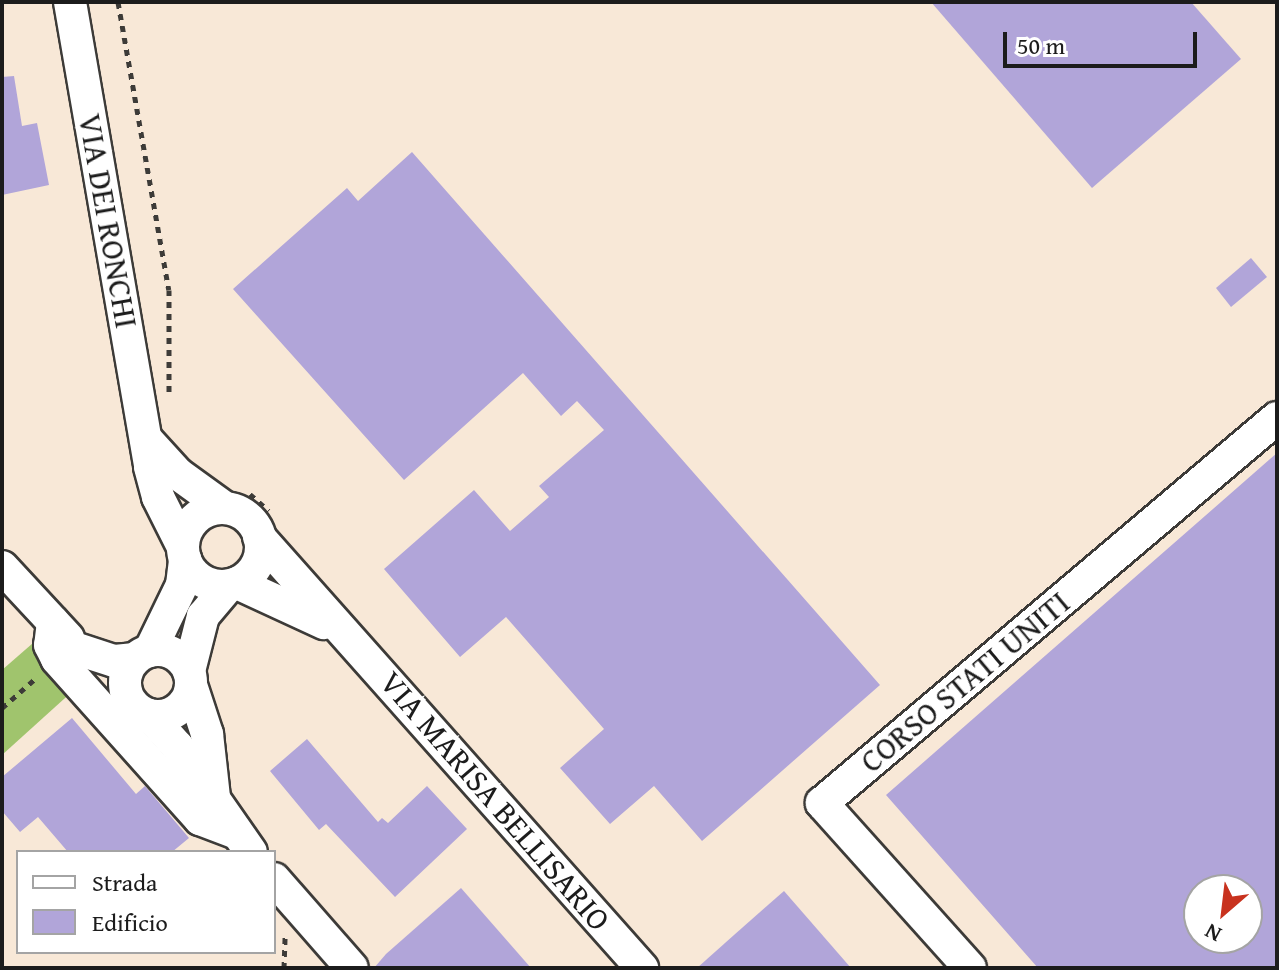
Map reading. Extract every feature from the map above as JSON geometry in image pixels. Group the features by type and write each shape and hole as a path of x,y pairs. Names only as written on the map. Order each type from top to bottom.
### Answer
{"street":[{"name":"VIA DEI RONCHI","path":"70,2 158,497 198,577 233,584"},
{"name":"CORSO STATI UNITI","path":"970,968 822,803 1277,418"},
{"path":"137,704 177,710 190,678 203,616 233,584 254,569 267,529 247,517 234,500 178,474 147,440"},
{"path":"137,704 127,672 142,655 182,585 184,552 196,518 234,500"},
{"name":"VIA MARISA BELLISARIO","path":"267,529 348,635 642,968"},
{"path":"2,567 53,622 67,654 200,819 243,842"},
{"name":"VIA MARISA BELLISARIO","path":"233,584 348,635"},
{"path":"67,654 115,661 142,655 177,656 190,678 207,734 214,797"},
{"path":"67,654 137,704 214,797 243,842"},
{"path":"276,881 352,968"}],"path":[{"path":"118,2 169,290 169,398"},
{"path":"234,500 265,505 267,529"},
{"path":"2,708 67,654"},
{"path":"284,968 285,927"}],"green space":[{"path":"33,643 75,689 2,755 2,670"}],"building":[{"path":"931,2 1191,2 1241,59 1092,188"},
{"path":"14,76 22,126 37,123 49,185 2,195 2,77"},
{"path":"412,152 880,685 702,841 654,786 610,824 560,768 604,729 506,617 460,657 384,569 474,490 510,531 549,497 539,486 604,430 577,401 561,416 523,373 404,480 233,289 347,188 358,201"},
{"path":"1251,258 1267,277 1231,307 1216,288"},
{"path":"1277,453 1277,968 1038,968 886,795"},
{"path":"72,718 136,794 145,786 189,838 174,850 66,850 38,817 20,832 2,811 2,777"},
{"path":"307,739 378,822 382,818 388,823 427,786 467,829 395,897 326,824 319,830 270,771"},
{"path":"461,888 531,968 374,968 386,954"},
{"path":"784,891 851,968 697,968 734,935"}]}
